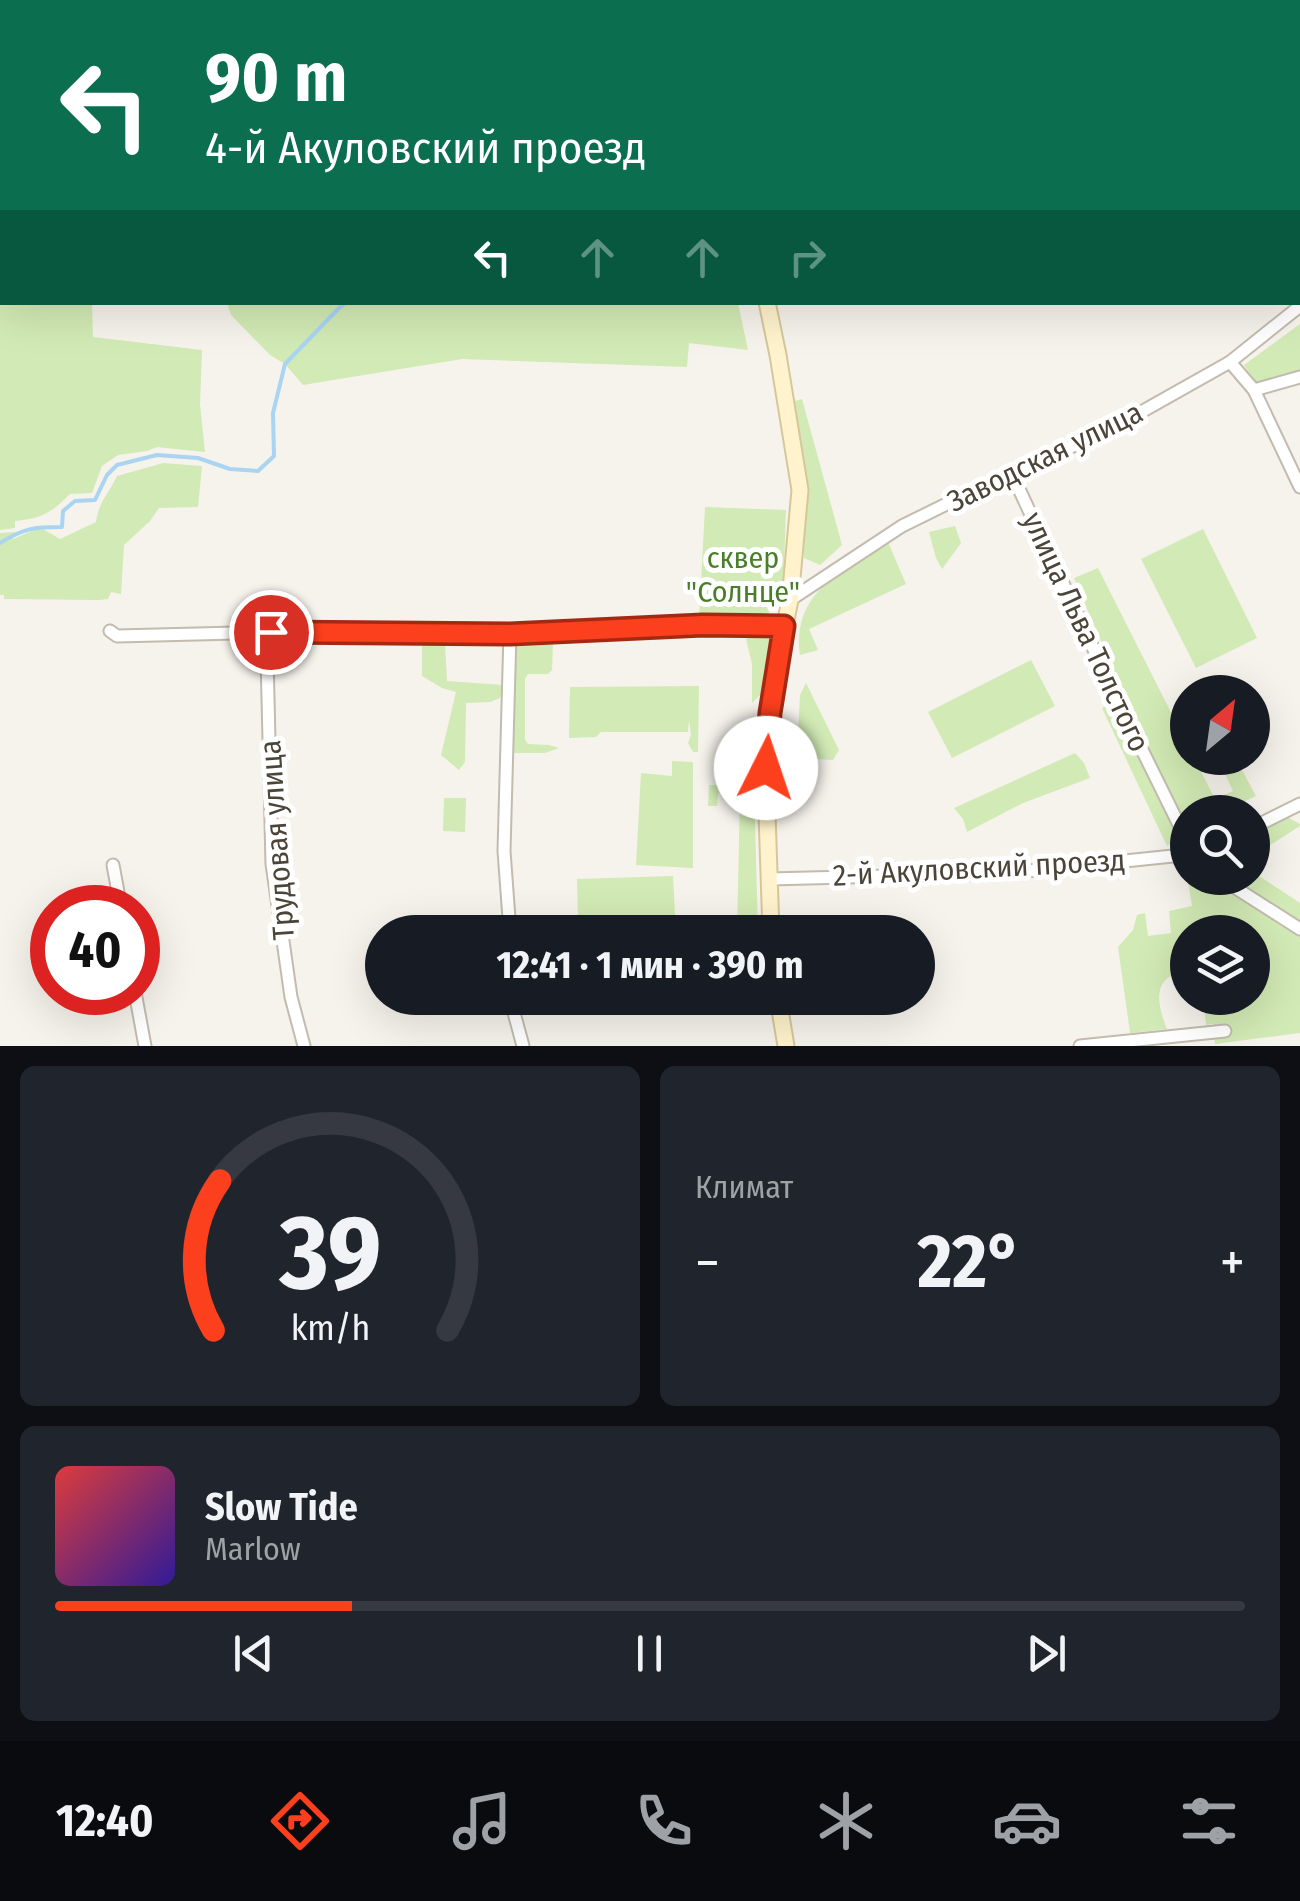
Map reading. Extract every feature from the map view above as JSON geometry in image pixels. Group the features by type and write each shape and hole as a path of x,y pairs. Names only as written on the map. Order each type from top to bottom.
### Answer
{"street":[{"path":"768,305 800,490 790,600 766,754 770,915"},
{"name":"Заводская улица","path":"790,600 902,526 1111,429 1230,362 1300,306"},
{"path":"1230,362 1254,390 1300,487"},
{"path":"1254,390 1300,377"},
{"name":"улица Льва Толстого","path":"1012,474 1170,809"},
{"path":"110,631 117,636 271,632 510,634 703,625 784,626"},
{"name":"Трудовая улица","path":"271,632 268,657 272,864 290,997 304,1046"},
{"path":"509,915 504,852 510,634"},
{"path":"1270,819 1300,804"},
{"name":"2-й Акуловский проезд","path":"769,878 1009,873 1170,856"},
{"path":"113,865 116,885"},
{"path":"1247,895 1300,929"},
{"path":"140,1015 145,1046"},
{"path":"515,1015 523,1046"},
{"path":"781,1015 786,1046"},
{"path":"1080,1046 1224,1031"}],"green space":[{"path":"0,305 92,305 93,337 202,350 200,404 205,452 157,447 118,455 102,466 92,493 70,494 45,514 15,521 15,528 0,530"},
{"path":"228,305 738,305 748,350 689,343 687,367 462,359 303,385 231,315"},
{"path":"1300,324 1300,370 1256,383 1244,365"},
{"path":"802,399 842,545 820,565 804,558 805,487 795,401"},
{"path":"163,463 202,466 198,507 159,508 124,545 121,594 111,592 108,599 100,600 4,599 0,595 0,533 15,532 13,539 43,529 60,539 96,522 117,476"},
{"name":"сквер \"Солнце\"","path":"705,507 786,510 783,596 763,619 699,619"},
{"path":"955,526 961,543 942,569 929,532"},
{"path":"1203,529 1257,638 1196,668 1141,559"},
{"path":"888,542 906,584 809,629 818,650 800,655 800,633 812,599 838,574"},
{"path":"1098,568 1170,710 1170,775 1203,775 1213,795 1170,795 1170,804 1074,578"},
{"path":"753,634 773,635 762,693 752,703 752,664 746,639"},
{"path":"553,641 552,670 548,674 528,674 525,679 525,740 528,744 559,748 545,753 510,753 512,653 519,643"},
{"path":"422,644 445,644 447,681 504,685 500,698 466,703 465,762 459,770 441,755 456,692 422,676"},
{"path":"1031,660 1055,706 952,758 928,712"},
{"path":"806,683 839,750 833,760 797,758 800,695"},
{"path":"699,686 698,752 693,752 688,743 689,720 688,732 601,732 596,737 569,738 570,687"},
{"path":"1117,699 1170,805 1167,846 1102,708"},
{"path":"1075,753 1090,778 1023,803 967,832 954,808"},
{"path":"672,761 693,762 693,868 636,865 641,773 672,776"},
{"path":"1225,775 1245,775 1255,795 1224,795 1233,791"},
{"path":"709,785 754,785 758,915 737,915 740,794 718,793 717,806 708,806"},
{"path":"444,798 466,798 465,832 443,831"},
{"path":"1285,816 1300,826 1270,845 1270,824"},
{"path":"673,876 675,915 578,915 577,879"},
{"path":"1270,883 1300,903 1300,1033 1215,1044 1213,1024 1206,1025 1205,1015 1270,1015 1270,915 1170,915 1170,922 1169,911 1192,906 1190,895 1270,895"},
{"path":"1145,913 1148,936 1170,933 1170,977 1159,994 1167,1029 1130,1033 1118,947 1133,930 1137,915"}],"waterway":[{"path":"0,543 29,529 62,527 63,511 75,501 95,500 107,475 117,465 157,455 198,458 230,469 258,471 274,456 273,413 285,364 343,305"}],"route":[{"path":"271,632 510,634 703,625 784,626 766,768"}]}
